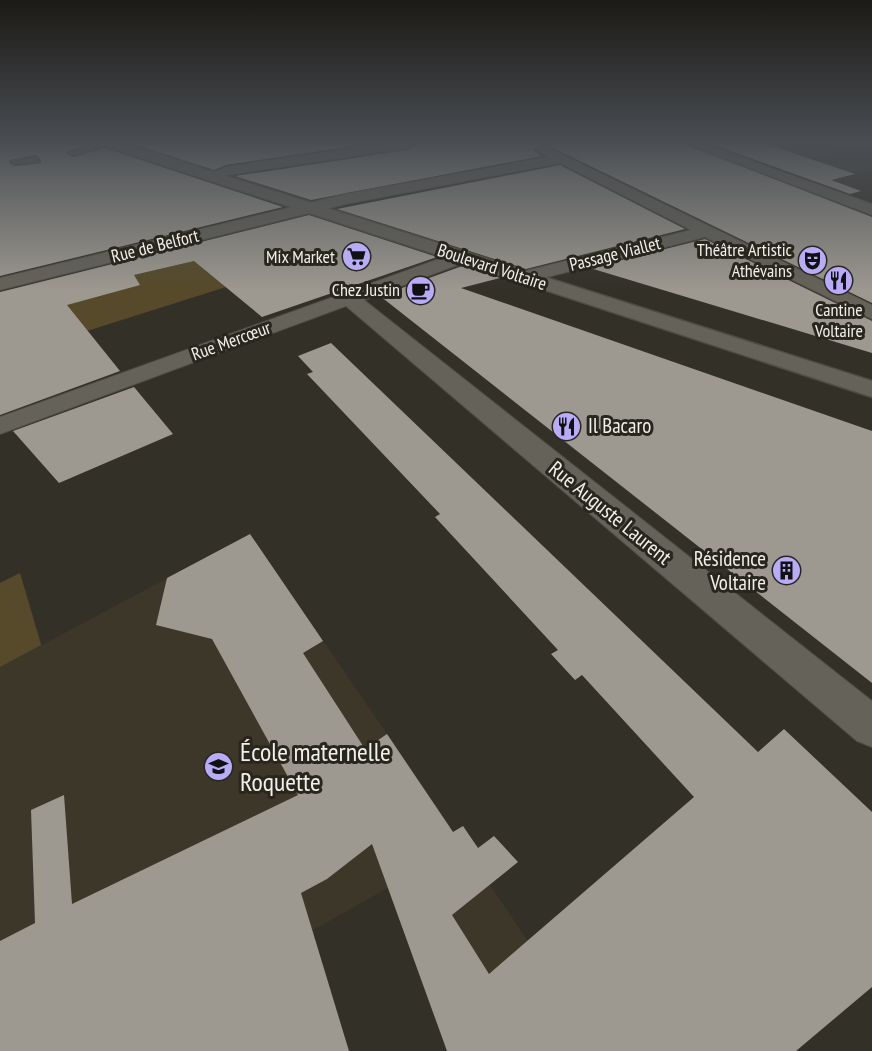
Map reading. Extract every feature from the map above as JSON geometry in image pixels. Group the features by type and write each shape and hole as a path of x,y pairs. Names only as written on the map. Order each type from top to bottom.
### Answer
{"main road":[{"name":"Boulevard Voltaire","path":"264,193 872,389"}],"street":[{"name":"Rue de Belfort","path":"0,284 379,193"},
{"path":"630,193 872,313"},
{"path":"826,193 872,210"},
{"name":"Passage Viallet","path":"524,277 706,231"},
{"name":"Rue Mercœur","path":"0,426 461,257"},
{"name":"Rue Auguste Laurent","path":"349,298 872,728"}],"shaded area":[{"path":"194,261 226,287 87,331 0,295 134,275"},
{"name":"École maternelle Roquette","path":"250,534 603,1051 538,1051 422,869 218,983 0,1051 0,583 20,573 42,645"},
{"path":"20,573 41,645 0,667 0,583"}],"building":[{"path":"0,193 241,193 283,207 0,276"},
{"path":"289,193 348,193 311,200"},
{"path":"418,193 615,193 685,229 526,269 337,209"},
{"path":"646,193 810,193 872,217 872,303"},
{"path":"309,215 437,257 262,317 194,261 134,275 140,285 67,305 120,371 0,415 0,292"},
{"path":"705,239 872,321 872,353 590,268"},
{"path":"462,266 500,278 461,288 872,431 872,683 380,296"},
{"path":"331,343 758,752 784,729 872,812 872,987 796,1051 447,1051 372,844 327,879 301,893 349,1051 0,1051 0,941 35,923 31,810 64,795 72,904 298,795 212,639 156,625 167,578 250,534 323,641 303,653 365,749 387,734 453,832 463,826 478,848 494,836 518,862 452,915 489,974 694,797 582,675 575,680 551,654 558,650 435,517 440,514 307,374 313,372 298,356"},
{"path":"134,387 173,434 59,483 13,431"}],"place":[{"name":"Mix Market","path":"356,257"},
{"name":"Théâtre Artistic Athévains","path":"813,260"},
{"name":"Cantine Voltaire","path":"839,281"},
{"name":"Chez Justin","path":"421,290"},
{"name":"Il Bacaro","path":"567,426"},
{"name":"Résidence Voltaire","path":"787,571"},
{"name":"École maternelle Roquette","path":"219,767"}]}
